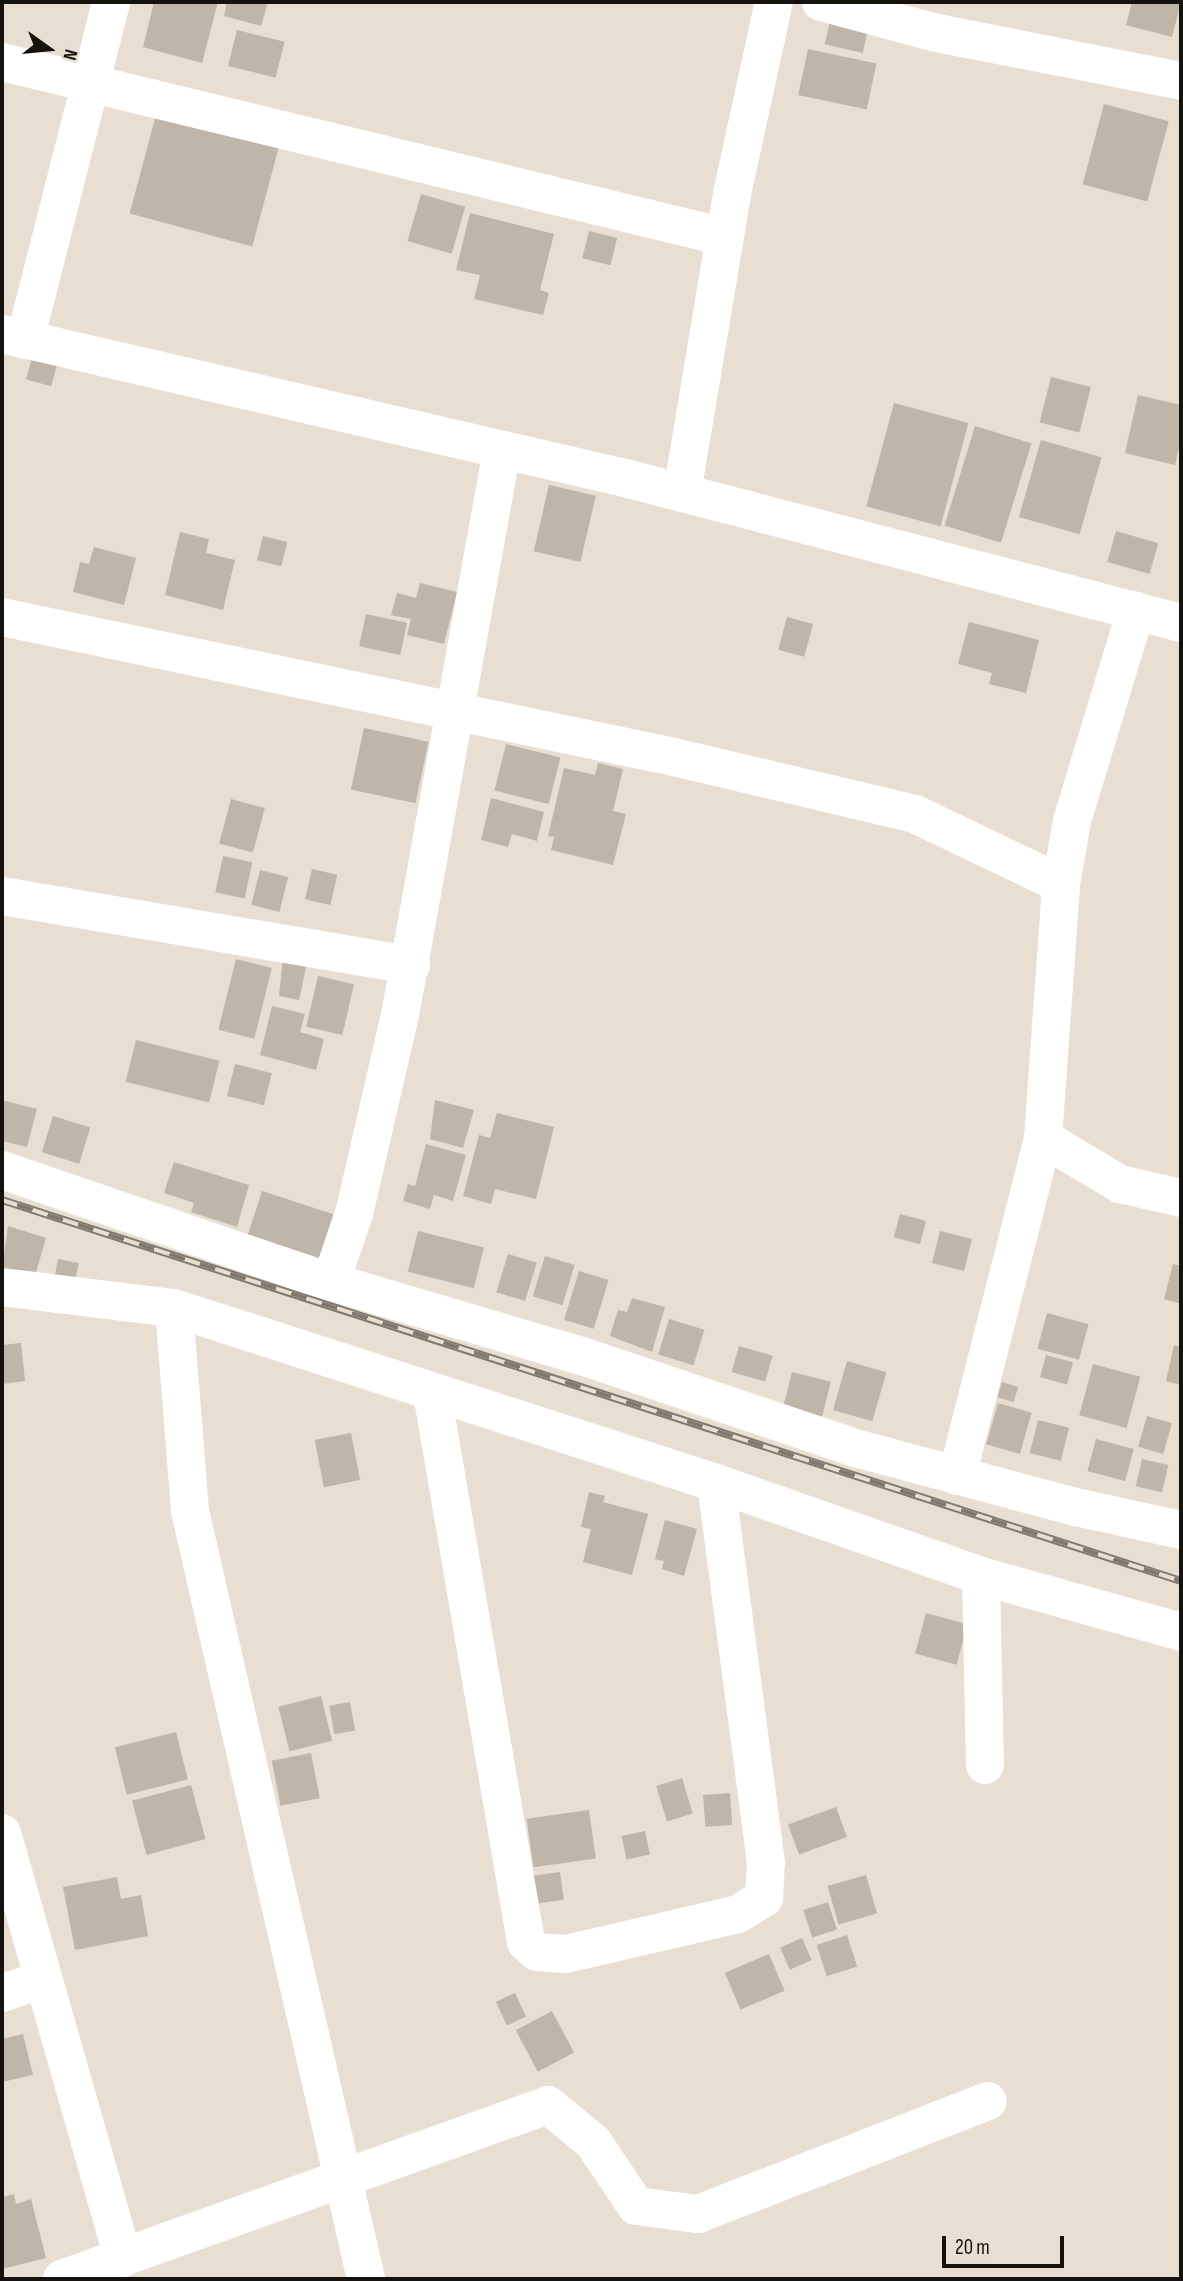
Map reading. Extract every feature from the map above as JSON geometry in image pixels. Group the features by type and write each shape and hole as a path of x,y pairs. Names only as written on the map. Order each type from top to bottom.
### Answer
{"street":[{"path":"111,2 89,86 8,340 682,493 1181,623"},
{"path":"682,493 725,237 774,2"},
{"path":"821,2 937,33 1181,81"},
{"path":"2,62 89,86 725,237"},
{"path":"331,1281 354,1214 411,965 502,450"},
{"path":"957,1476 1043,1138 1061,884 1072,821 1136,611"},
{"path":"2,617 674,757 915,814 1061,884"},
{"path":"2,896 411,965"},
{"path":"1043,1138 1120,1184 1181,1198"},
{"path":"2,1170 331,1281 582,1356 859,1449 957,1476 1181,1530"},
{"path":"2,1287 174,1308 716,1483 981,1576 1181,1632"},
{"path":"174,1308 190,1511 366,2279"},
{"path":"432,1393 526,1942 537,1952 566,1954 725,1917 764,1898 766,1863 716,1483"},
{"path":"981,1576 985,1765"},
{"path":"2,1833 41,1980 123,2258"},
{"path":"2,1993 41,1980"},
{"path":"62,2279 548,2105 593,2142 636,2206 698,2214 988,2101"}],"building":[{"path":"154,2 218,2 202,63 143,47"},
{"path":"227,2 268,2 261,26 224,16"},
{"path":"1132,2 1181,2 1172,37 1126,25"},
{"path":"831,17 869,26 863,53 825,44"},
{"path":"237,30 285,42 276,78 228,66"},
{"path":"808,49 876,64 867,110 798,95"},
{"path":"1104,104 1169,121 1147,202 1083,184"},
{"path":"156,115 279,148 252,246 130,214"},
{"path":"421,194 465,207 452,254 407,241"},
{"path":"470,213 554,234 540,290 549,293 543,315 474,299 480,275 456,270"},
{"path":"589,231 617,238 610,265 582,258"},
{"path":"32,358 57,365 51,386 26,379"},
{"path":"1051,377 1091,387 1079,433 1040,423"},
{"path":"1138,395 1181,405 1181,439 1175,465 1125,453"},
{"path":"894,403 968,423 941,526 866,506"},
{"path":"975,426 1031,443 1001,543 945,525"},
{"path":"1041,440 1102,457 1080,534 1019,517"},
{"path":"549,485 596,496 580,562 534,551"},
{"path":"1116,531 1158,543 1149,574 1107,562"},
{"path":"180,532 209,539 206,553 235,560 223,610 165,595"},
{"path":"263,536 287,542 281,566 257,560"},
{"path":"94,547 136,558 124,605 73,592 80,562 89,564"},
{"path":"420,583 457,592 444,644 407,635 411,619 391,615 397,593 416,598"},
{"path":"366,614 407,623 400,655 359,646"},
{"path":"787,617 813,624 804,657 778,650"},
{"path":"969,622 1039,640 1026,693 989,684 992,673 958,664"},
{"path":"364,728 429,742 415,803 351,790"},
{"path":"506,744 560,758 549,804 494,791"},
{"path":"598,763 623,769 613,811 626,814 613,865 551,850 554,837 548,836 564,768 595,775"},
{"path":"491,798 544,812 537,841 512,834 508,847 481,840"},
{"path":"231,799 265,808 253,852 219,843"},
{"path":"223,856 252,862 245,898 215,892"},
{"path":"312,869 337,875 330,905 305,899"},
{"path":"260,870 288,877 279,912 251,905"},
{"path":"283,957 307,963 299,1000 279,996"},
{"path":"236,959 272,968 254,1039 218,1030"},
{"path":"318,976 354,984 342,1035 306,1027"},
{"path":"272,1006 305,1014 300,1032 324,1039 316,1070 260,1055"},
{"path":"136,1040 219,1061 209,1103 126,1082"},
{"path":"235,1064 272,1073 264,1105 227,1096"},
{"path":"2,1100 37,1109 27,1147 2,1141"},
{"path":"435,1100 474,1110 463,1148 430,1139"},
{"path":"497,1113 554,1127 536,1199 495,1189 491,1204 463,1196 479,1135 490,1138"},
{"path":"53,1116 90,1127 79,1164 42,1152"},
{"path":"426,1144 466,1155 453,1201 434,1195 430,1209 403,1201 408,1184 415,1186"},
{"path":"174,1162 249,1185 237,1227 191,1212 194,1203 164,1193"},
{"path":"262,1191 333,1214 319,1258 248,1235"},
{"path":"900,1214 926,1221 920,1244 894,1237"},
{"path":"8,1226 46,1238 34,1279 2,1270"},
{"path":"418,1231 484,1247 474,1288 408,1272"},
{"path":"940,1231 972,1239 964,1271 932,1263"},
{"path":"508,1254 537,1263 525,1301 496,1292"},
{"path":"545,1256 575,1265 562,1305 533,1296"},
{"path":"58,1259 79,1263 75,1281 55,1277"},
{"path":"1173,1264 1181,1266 1181,1304 1164,1299"},
{"path":"579,1271 609,1280 594,1329 564,1320"},
{"path":"632,1298 665,1307 652,1352 610,1336 618,1310 627,1312"},
{"path":"1047,1313 1089,1324 1079,1360 1037,1349"},
{"path":"669,1319 704,1330 694,1365 658,1354"},
{"path":"21,1343 25,1381 2,1384 2,1345"},
{"path":"1174,1345 1181,1347 1181,1385 1166,1381"},
{"path":"739,1346 773,1356 765,1382 732,1372"},
{"path":"1046,1355 1073,1362 1067,1384 1040,1377"},
{"path":"847,1361 886,1372 872,1421 833,1410"},
{"path":"1093,1364 1140,1377 1127,1428 1079,1415"},
{"path":"792,1372 831,1382 822,1417 783,1407"},
{"path":"1002,1382 1018,1387 1014,1402 997,1397"},
{"path":"998,1403 1032,1413 1020,1454 986,1444"},
{"path":"1147,1416 1172,1423 1163,1454 1138,1447"},
{"path":"1038,1420 1069,1428 1061,1461 1030,1453"},
{"path":"351,1433 360,1480 324,1487 315,1440"},
{"path":"1096,1439 1134,1449 1125,1481 1087,1471"},
{"path":"1142,1459 1168,1465 1162,1492 1136,1486"},
{"path":"589,1492 605,1496 603,1502 648,1514 632,1575 583,1562 591,1529 581,1527"},
{"path":"665,1520 697,1529 684,1576 662,1569 664,1561 655,1559"},
{"path":"926,1613 968,1624 957,1665 915,1654"},
{"path":"321,1696 332,1741 289,1751 278,1707"},
{"path":"350,1702 355,1731 334,1734 329,1706"},
{"path":"176,1732 188,1780 127,1795 115,1747"},
{"path":"311,1753 320,1798 281,1806 272,1761"},
{"path":"682,1778 693,1813 667,1821 656,1786"},
{"path":"191,1785 205,1839 147,1855 132,1801"},
{"path":"730,1793 732,1825 705,1827 703,1795"},
{"path":"836,1807 847,1837 799,1855 788,1824"},
{"path":"589,1810 596,1859 533,1867 527,1819"},
{"path":"645,1831 650,1854 627,1859 622,1836"},
{"path":"560,1872 564,1900 537,1903 533,1876"},
{"path":"866,1875 877,1913 839,1924 828,1886"},
{"path":"117,1877 121,1899 141,1895 148,1936 75,1950 63,1887"},
{"path":"828,1902 837,1930 812,1938 803,1910"},
{"path":"847,1935 857,1966 827,1976 817,1945"},
{"path":"802,1938 812,1960 790,1970 780,1948"},
{"path":"769,1954 785,1991 740,2010 725,1973"},
{"path":"515,1993 526,2017 507,2025 496,2002"},
{"path":"552,2011 574,2052 538,2072 516,2030"},
{"path":"23,2034 33,2075 2,2082 2,2039"},
{"path":"14,2194 16,2204 31,2199 46,2258 2,2269 2,2197"}],"railway":[{"path":"2,1200 1181,1581"}]}
